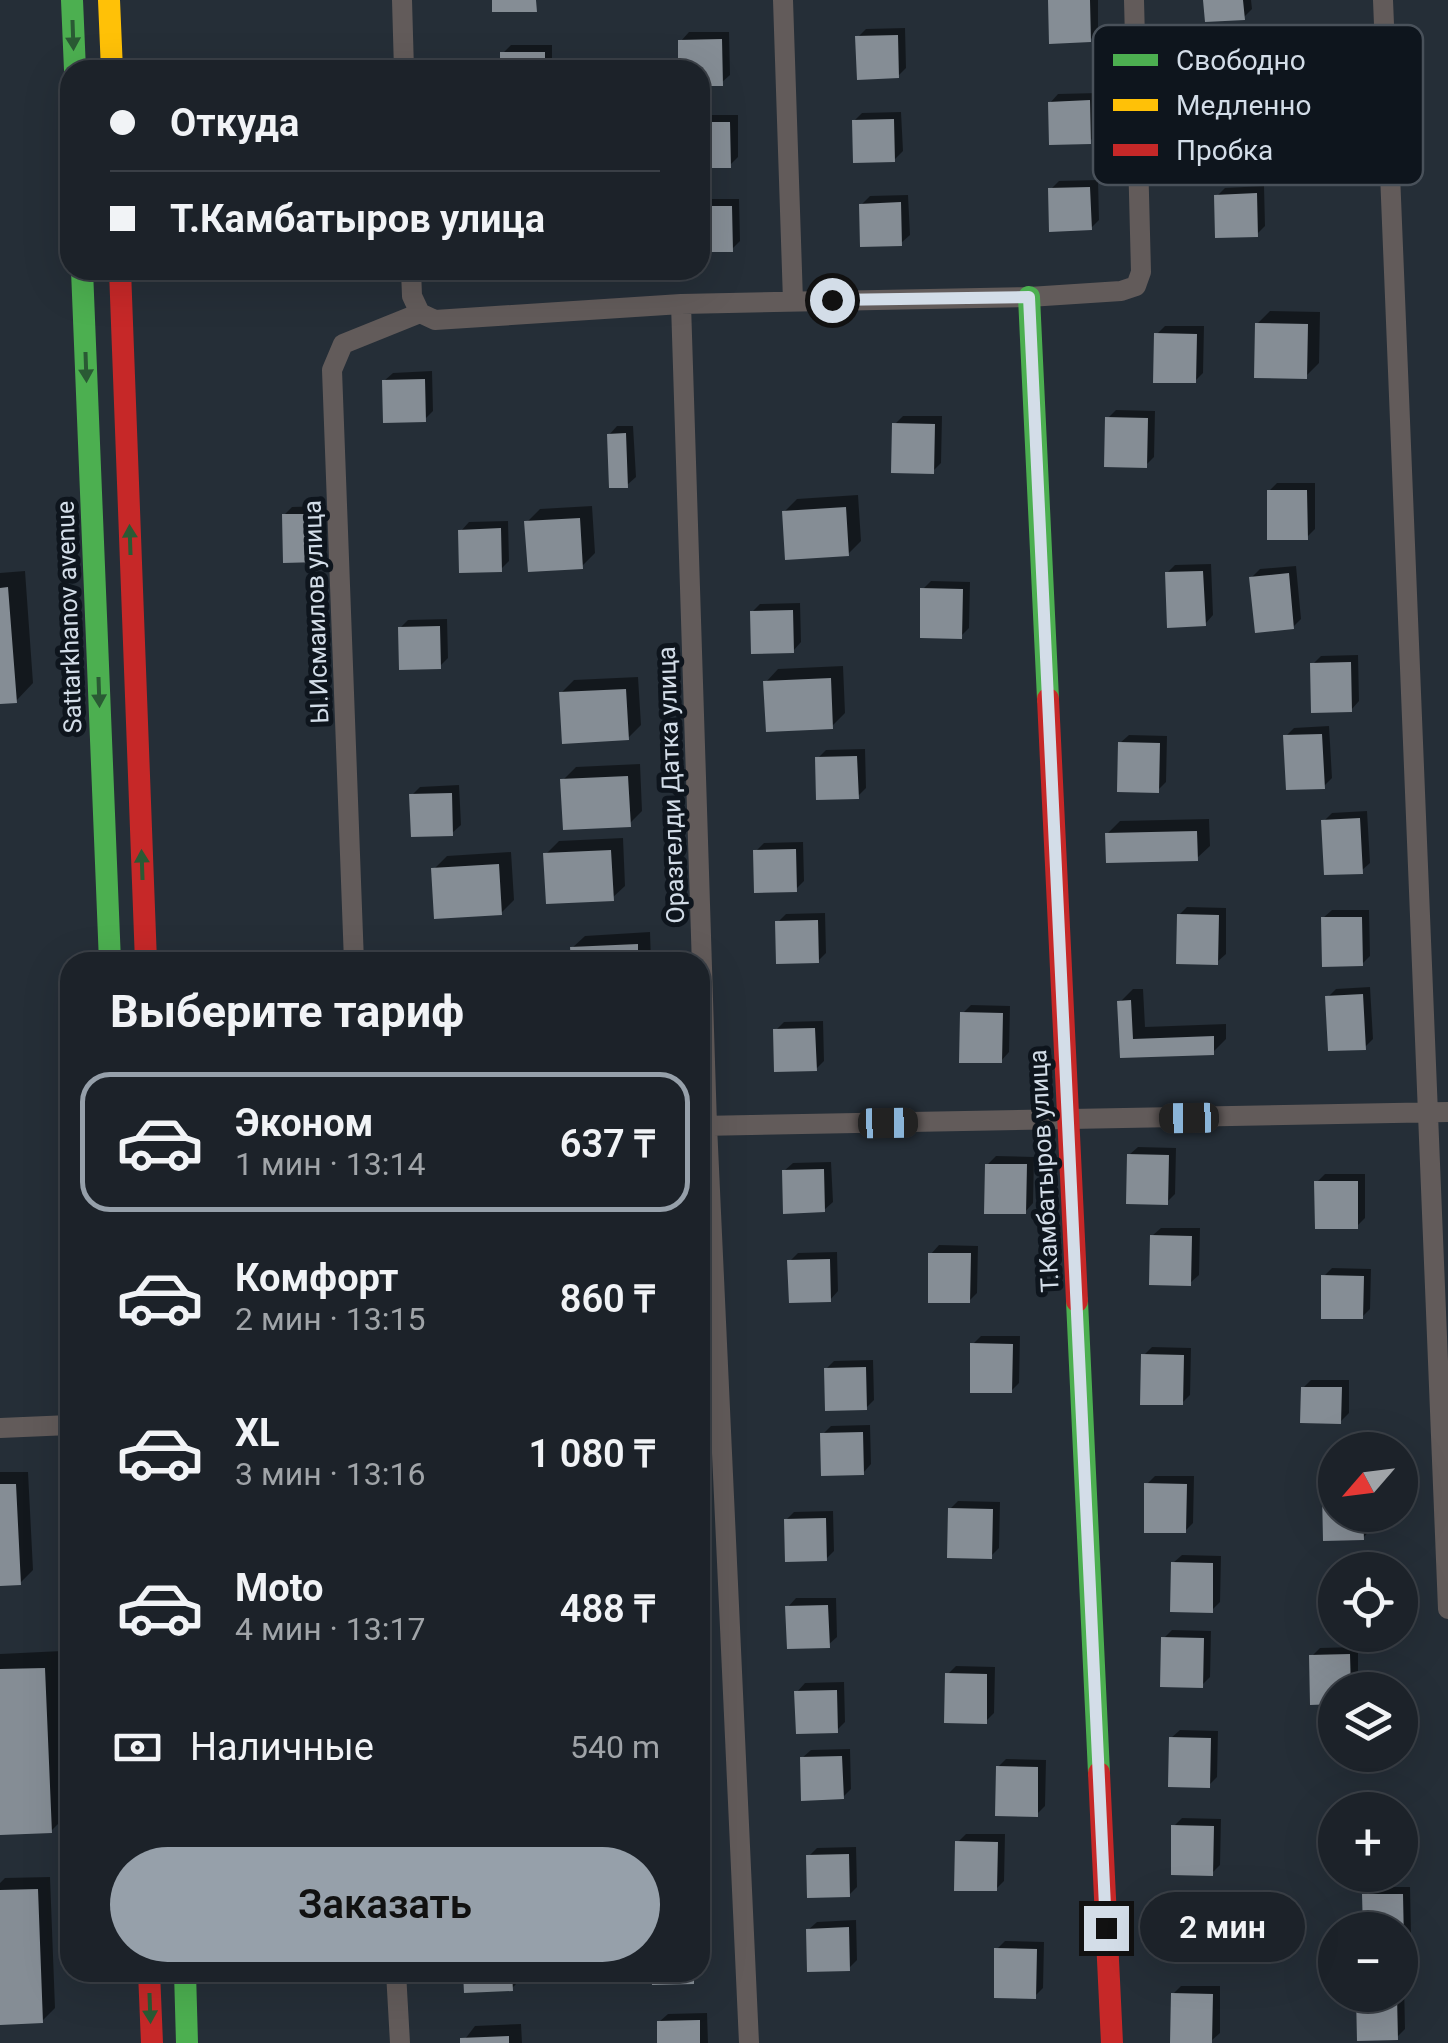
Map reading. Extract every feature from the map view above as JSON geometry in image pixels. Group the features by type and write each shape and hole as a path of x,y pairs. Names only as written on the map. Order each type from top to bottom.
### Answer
{"street":[{"path":"72,0 75,60"},
{"path":"110,0 112,60"},
{"path":"402,0 404,60"},
{"path":"782,0 792,301"},
{"path":"1134,0 1135,25"},
{"path":"1383,0 1384,25"},
{"path":"411,280 412,296 420,314 435,320 681,304 1029,297 1121,291 1136,286 1141,272 1139,185"},
{"path":"1392,185 1438,1112 1448,1609"},
{"name":"Sattarkhanov avenue","path":"82,280 110,952"},
{"path":"120,280 146,952"},
{"name":"Т.Камбатыров улица","path":"1029,297 1112,2043"},
{"name":"Оразгелди Датка улица","path":"681,304 698,952"},
{"name":"Ы.Исмаилов улица","path":"354,952 332,370 343,344 420,314"},
{"path":"710,1126 1438,1112"},
{"name":"Оразгелди Датка улица","path":"710,1266 749,2043"},
{"path":"0,1428 60,1425"},
{"path":"149,1982 152,2043"},
{"path":"185,1982 188,2043"},
{"path":"397,1982 400,2043"}],"building":[{"path":"492,0 536,0 537,12 492,12"},
{"path":"1048,0 1090,0 1091,42 1049,44"},
{"path":"1203,0 1243,0 1245,20 1205,22"},
{"path":"898,35 899,78 857,80 855,36"},
{"path":"722,39 723,86 710,86 710,60 678,60 678,40"},
{"path":"500,52 545,52 545,60 500,60"},
{"path":"1090,100 1091,144 1049,145 1048,102"},
{"path":"894,119 895,162 853,163 852,120"},
{"path":"710,122 730,122 731,168 710,168"},
{"path":"1090,187 1092,230 1049,232 1048,188"},
{"path":"1257,193 1258,237 1215,238 1214,195"},
{"path":"901,202 902,246 860,247 859,204"},
{"path":"710,206 732,206 733,252 710,252"},
{"path":"1255,323 1308,324 1307,379 1254,378"},
{"path":"1154,333 1197,334 1196,383 1153,383"},
{"path":"425,379 426,422 383,423 382,380"},
{"path":"1105,417 1148,418 1147,468 1104,467"},
{"path":"892,423 935,424 934,474 891,473"},
{"path":"626,433 628,488 609,488 607,434"},
{"path":"1267,490 1307,490 1308,540 1267,540"},
{"path":"846,507 849,556 785,560 782,511"},
{"path":"282,514 318,514 319,562 283,563"},
{"path":"580,518 583,569 528,572 524,521"},
{"path":"501,528 502,572 459,573 458,530"},
{"path":"1203,571 1206,626 1167,628 1165,572"},
{"path":"1289,573 1294,629 1255,633 1249,577"},
{"path":"8,587 17,703 0,704 0,588"},
{"path":"920,588 963,589 962,639 920,638"},
{"path":"793,610 794,653 751,654 750,611"},
{"path":"440,626 441,669 399,670 398,627"},
{"path":"1351,662 1352,712 1311,713 1310,663"},
{"path":"831,678 833,729 766,732 763,681"},
{"path":"626,689 629,740 562,744 559,692"},
{"path":"1322,734 1325,789 1286,790 1283,735"},
{"path":"1118,742 1160,743 1159,793 1117,792"},
{"path":"857,756 859,799 816,800 815,757"},
{"path":"628,776 631,827 563,830 560,779"},
{"path":"452,793 453,836 411,837 409,794"},
{"path":"1360,818 1363,874 1324,875 1321,820"},
{"path":"1197,831 1198,861 1106,863 1105,833"},
{"path":"796,849 797,892 754,893 753,850"},
{"path":"611,850 614,901 546,904 543,853"},
{"path":"499,864 502,915 434,919 431,868"},
{"path":"1177,914 1219,915 1218,965 1176,964"},
{"path":"1321,917 1362,917 1363,966 1322,967"},
{"path":"818,920 819,963 776,964 775,921"},
{"path":"638,944 638,952 570,952 570,947"},
{"path":"1363,994 1366,1050 1328,1051 1325,996"},
{"path":"1131,1000 1133,1039 1214,1036 1214,1055 1120,1058 1117,1001"},
{"path":"960,1012 1003,1013 1002,1063 959,1063"},
{"path":"815,1028 817,1071 774,1072 773,1029"},
{"path":"1127,1154 1169,1155 1168,1205 1126,1204"},
{"path":"985,1164 1027,1164 1026,1214 984,1214"},
{"path":"824,1169 825,1212 783,1214 782,1170"},
{"path":"1314,1181 1358,1181 1358,1229 1315,1229"},
{"path":"1150,1235 1192,1236 1191,1286 1149,1285"},
{"path":"928,1253 971,1253 970,1303 928,1303"},
{"path":"830,1259 831,1302 789,1303 787,1260"},
{"path":"1321,1275 1364,1276 1363,1319 1321,1319"},
{"path":"970,1343 1013,1344 1012,1393 970,1393"},
{"path":"1141,1354 1184,1355 1183,1405 1140,1405"},
{"path":"866,1367 867,1410 825,1411 824,1368"},
{"path":"1301,1387 1342,1387 1341,1424 1300,1423"},
{"path":"863,1432 864,1475 821,1476 820,1433"},
{"path":"1144,1483 1187,1484 1186,1533 1144,1533"},
{"path":"0,1484 16,1484 21,1585 0,1586"},
{"path":"948,1508 993,1509 992,1559 947,1558"},
{"path":"826,1518 827,1561 785,1562 784,1519"},
{"path":"1323,1532 1364,1532 1364,1540 1323,1541"},
{"path":"1171,1562 1213,1563 1213,1613 1170,1612"},
{"path":"828,1605 830,1648 787,1649 785,1606"},
{"path":"1161,1637 1204,1638 1203,1688 1160,1687"},
{"path":"1350,1654 1350,1672 1318,1672 1318,1705 1310,1705 1309,1655"},
{"path":"45,1668 52,1833 0,1835 0,1669"},
{"path":"945,1673 987,1674 987,1724 944,1723"},
{"path":"837,1690 838,1733 796,1734 794,1691"},
{"path":"1169,1737 1211,1738 1210,1788 1168,1787"},
{"path":"842,1756 844,1799 801,1801 800,1757"},
{"path":"996,1766 1038,1767 1038,1817 995,1816"},
{"path":"1171,1825 1214,1826 1213,1876 1171,1875"},
{"path":"955,1841 998,1842 997,1891 954,1891"},
{"path":"849,1854 850,1897 807,1898 806,1855"},
{"path":"38,1889 43,2023 0,2025 0,1890"},
{"path":"1362,1894 1403,1894 1403,1912 1362,1912"},
{"path":"1170,1905 1212,1906 1211,1956 1169,1955"},
{"path":"849,1927 850,1971 807,1972 806,1929"},
{"path":"994,1948 1037,1949 1036,1999 994,1998"},
{"path":"463,1982 513,1982 513,1991 464,1993"},
{"path":"652,1982 694,1982 694,1984"},
{"path":"1171,1993 1213,1994 1212,2043 1170,2043"},
{"path":"1356,2012 1397,2012 1398,2040 1357,2041"},
{"path":"700,2020 700,2043 657,2043 657,2021"},
{"path":"509,2036 509,2043 460,2043 460,2038"}],"traffic: fast":[{"path":"72,0 75,60"},
{"path":"82,280 110,952"},
{"path":"1029,297 1048,699"},
{"path":"1077,1301 1099,1773"},
{"path":"185,1982 187,2043"}],"traffic: slow":[{"path":"109,0 112,60"}],"traffic: jam":[{"path":"120,280 146,952"},
{"path":"1048,699 1077,1301"},
{"path":"1099,1773 1112,2043"},
{"path":"149,1982 152,2043"}],"route":[{"path":"832,300 1029,297 1106,1928"}]}
